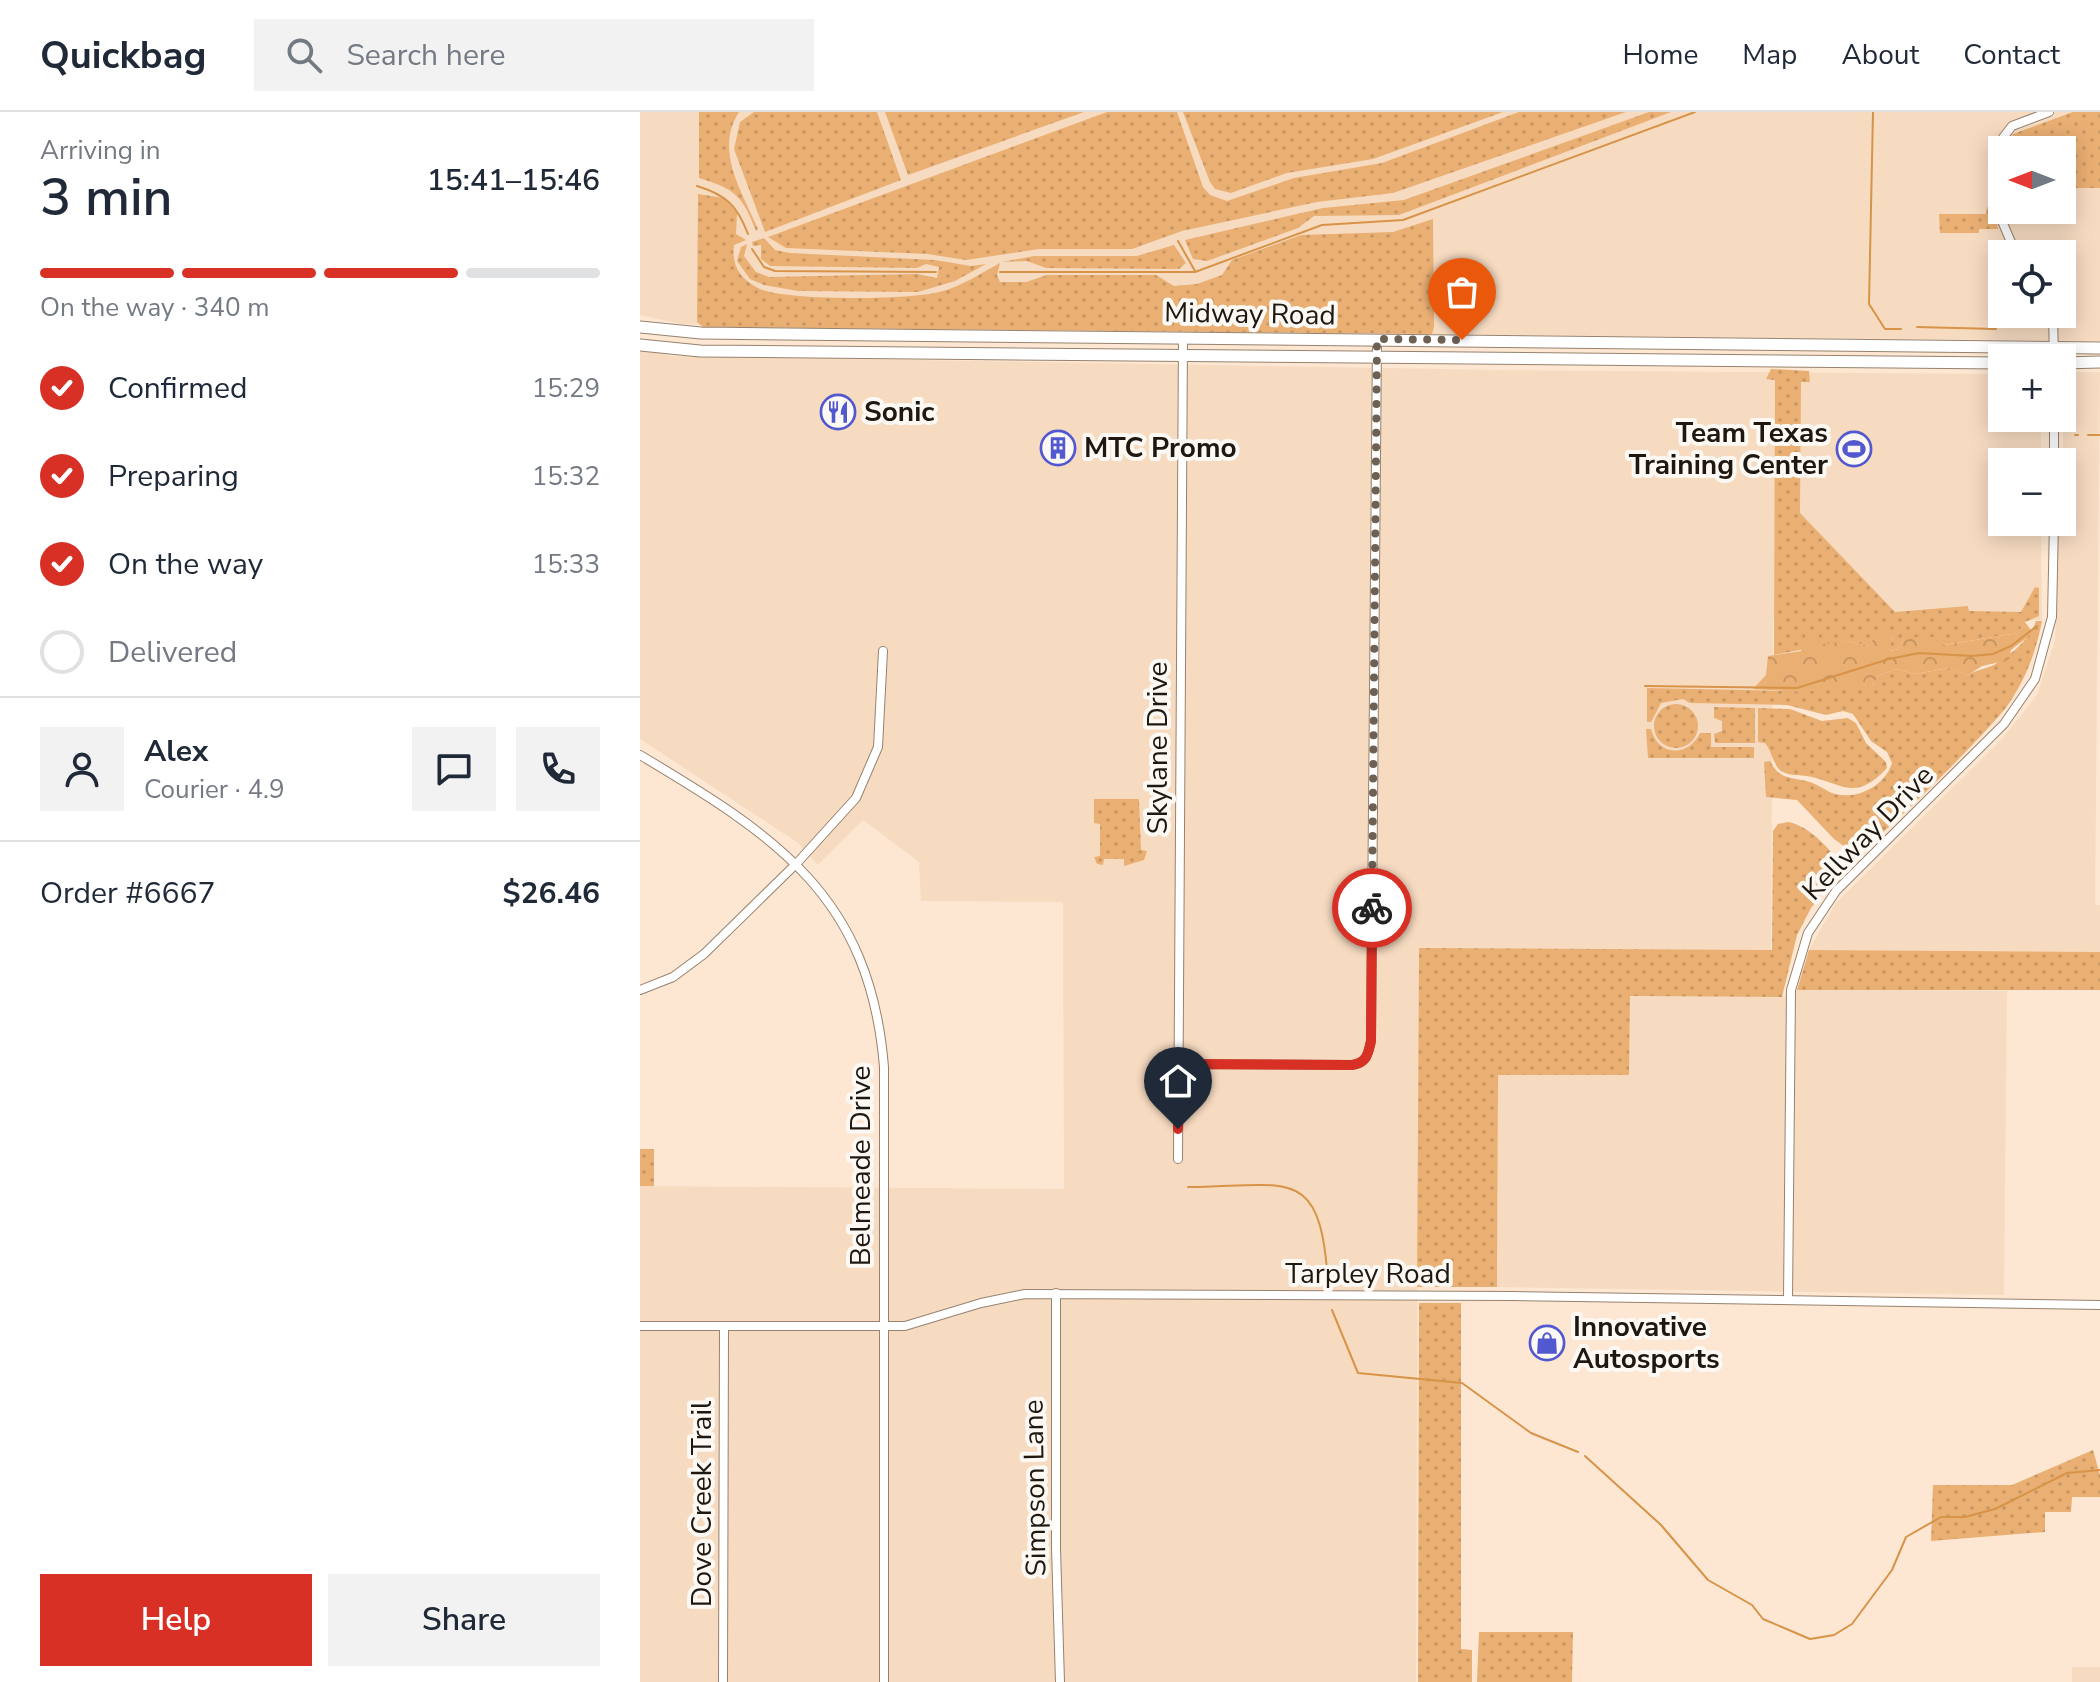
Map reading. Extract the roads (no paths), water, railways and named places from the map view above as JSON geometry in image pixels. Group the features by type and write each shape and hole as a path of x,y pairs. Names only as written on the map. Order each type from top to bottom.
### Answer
{"main road":[{"name":"Midway Road","path":"640,327 684,332 1819,344 1988,350"},
{"path":"683,349 684,332"},
{"path":"813,334 813,352"},
{"path":"894,335 894,352"},
{"path":"1012,336 1012,352"},
{"path":"1642,358 1643,342"},
{"path":"1819,344 1819,360"},
{"name":"Midway Road","path":"640,345 813,352 1377,354 1988,363"},
{"name":"Midway Road","path":"2076,350 2100,348"},
{"path":"2076,363 2100,362"}],"street":[{"path":"2010,240 2002,221 2002,139 2012,126 2049,112"},
{"name":"Skylane Drive","path":"1178,1159 1183,337"},
{"path":"1179,1064 1352,1065 1361,1064 1367,1057 1371,1041 1377,339"},
{"name":"Kellway Drive","path":"1788,1300 1790,1010 1799,953 1816,919 1836,891 1996,733 2035,679 2052,617 2054,536"},
{"path":"640,990 687,968 797,863 846,811 871,769 882,727 883,651"},
{"name":"Belmeade Drive","path":"640,755 722,805 797,863 824,896 851,939 877,1011 884,1067 884,1682"},
{"name":"Tarpley Road","path":"640,1326 884,1328 926,1322 1007,1296 1056,1293 2100,1305"},
{"name":"Simpson Lane","path":"1056,1293 1056,1548 1060,1682"},
{"name":"Dove Creek Trail","path":"723,1682 724,1326"}],"waterway":[{"path":"1000,272 1195,272 1322,225 1403,220 1695,112"},
{"path":"1873,112 1869,304 1885,329 1901,329"},
{"path":"697,186 729,202 748,234"},
{"path":"1178,241 1195,271"},
{"path":"752,249 764,267 775,271 936,272"},
{"path":"1917,327 1996,329"},
{"path":"2088,435 2100,435"},
{"path":"1645,686 1797,688 1889,659 1919,653 1993,654 2011,646 2037,626"},
{"path":"1188,1187 1252,1185 1294,1190 1308,1200 1318,1218 1328,1284"},
{"path":"1332,1310 1358,1373 1462,1383 1531,1433 1578,1452"},
{"path":"1585,1456 1661,1525 1708,1580 1752,1605 1763,1619 1810,1639 1834,1635 1852,1624 1892,1570 1906,1537 1941,1517 1965,1517 1995,1509 2067,1473 2100,1470"}],"place":[{"name":"Sonic","path":"838,412"},
{"name":"MTC Promo","path":"1058,448"},
{"name":"Team Texas Training Center","path":"1854,449"},
{"name":"Innovative Autosports","path":"1547,1343"}]}
